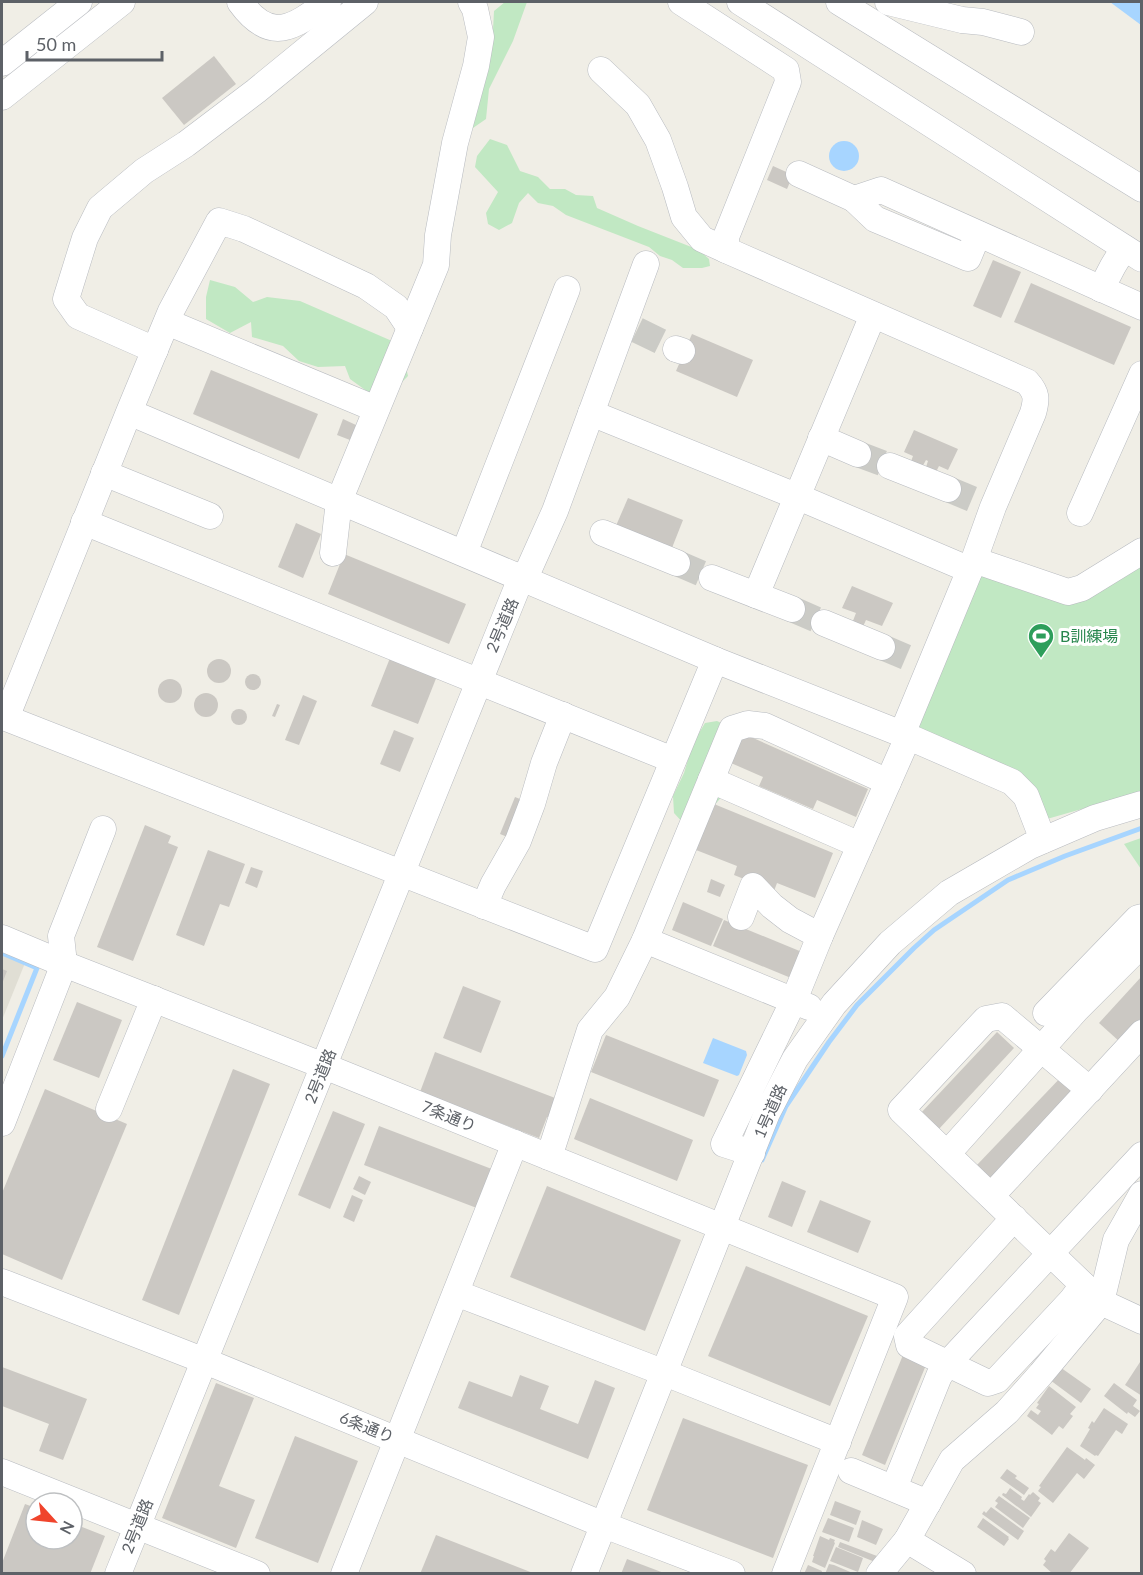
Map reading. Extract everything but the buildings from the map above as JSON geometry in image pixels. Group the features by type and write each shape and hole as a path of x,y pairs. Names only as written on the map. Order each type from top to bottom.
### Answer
{"street":[{"path":"2,63 79,2"},
{"path":"2,96 122,2"},
{"path":"240,2 259,22 274,28 286,28 298,23 328,2"},
{"path":"155,350 78,316 66,298 85,238 100,208 144,171 186,144 256,91 365,2"},
{"path":"333,553 339,501 436,265 438,235 455,143 476,66 481,37 475,9 471,2"},
{"path":"681,2 786,70 788,82 726,237 726,250"},
{"path":"740,2 1124,257 1101,290"},
{"path":"839,2 1142,189"},
{"path":"888,2 1021,32"},
{"path":"601,70 638,105 658,140 684,217 702,238 1027,382 1034,389 1036,401 1033,413 986,504 972,565 923,664 905,736 888,782 794,1000 724,1144 752,1153"},
{"path":"799,174 854,199 881,190 1142,308"},
{"path":"410,328 396,307 366,286 244,229 219,221 167,322 84,522 10,685 6,718 401,874 488,895 595,949 715,660"},
{"name":"2号道路","path":"118,1574 478,681 521,578 529,569 555,511 591,413 630,328 646,264"},
{"path":"464,553 567,289"},
{"path":"756,595 873,315"},
{"path":"167,322 376,409"},
{"path":"1080,513 1142,374"},
{"path":"129,412 715,660 905,736 1012,782 1026,796 1043,840"},
{"path":"591,413 972,565 1068,592 1082,588 1142,551"},
{"path":"821,438 858,454"},
{"path":"890,466 948,489"},
{"path":"104,473 210,516"},
{"path":"84,522 673,760"},
{"path":"603,533 677,563"},
{"path":"712,578 792,609"},
{"path":"824,623 882,647"},
{"path":"488,895 518,841 563,715"},
{"path":"549,1157 590,1030 617,998 645,940 732,729 748,724 765,726 888,782"},
{"path":"711,780 758,803 860,845"},
{"name":"1号道路","path":"584,1574 767,1113 795,1059 834,1004 890,943 949,893 1043,840 1095,818 1142,804"},
{"path":"2,1123 64,964 61,936 103,829"},
{"path":"741,917 753,886 772,906 790,920 820,936"},
{"path":"1046,1013 1138,918 1142,917"},
{"name":"7条通り","path":"2,938 895,1297 838,1442"},
{"path":"645,940 827,1014"},
{"path":"947,1154 1076,1010 1142,944"},
{"path":"109,1109 153,999"},
{"path":"1090,1090 1002,1016 986,1019 902,1110 1092,1293 1142,1321"},
{"path":"991,1196 1090,1090 1137,1047"},
{"path":"344,1574 515,1143"},
{"path":"894,1488 939,1376 948,1363 1142,1155"},
{"path":"879,1574 908,1540 952,1460 1007,1412 1041,1374 1092,1293 1116,1240 1142,1194"},
{"path":"1014,1218 907,1336 909,1345 988,1383 998,1380 1071,1301 1092,1293"},
{"name":"6条通り","path":"2,1282 205,1361 604,1525 732,1574"},
{"path":"456,1293 838,1442 785,1574"},
{"path":"851,1471 928,1503"},
{"path":"2,1472 257,1574"},
{"path":"908,1540 963,1574"}],"shaded area":[{"path":"2,953 25,963 2,1020"}],"green space":[{"path":"505,2 527,2 513,41 489,89 486,119 473,128 464,121 489,54 494,11"},
{"path":"490,139 507,145 520,171 538,177 550,189 565,189 576,195 593,196 597,208 699,250 709,259 710,266 683,268 672,260 660,256 649,247 566,215 553,206 538,203 528,193 519,203 512,223 499,230 488,224 486,213 498,192 475,167 477,156"},
{"path":"210,280 235,287 253,302 267,297 300,301 392,341 405,363 408,376 394,390 375,394 368,392 350,379 345,366 318,367 299,361 283,346 252,337 251,322 230,333 206,319 206,297"},
{"name":"B訓練場","path":"1141,556 1141,792 1047,819 1022,773 919,732 915,720 978,566 1075,598"},
{"path":"717,721 730,727 717,772 724,794 706,815 684,824 674,813 673,796 684,773 693,743 705,723"},
{"path":"1142,838 1141,869 1124,844"}],"water":[{"path":"1110,2 1141,2 1141,25"},
{"path":"844,141 855,145 859,156 855,167 844,171 833,167 829,156 833,145"},
{"path":"713,1038 746,1051 747,1055 739,1075 703,1063"}],"waterway":[{"path":"762,1160 786,1106 829,1042 857,1005 934,930 1008,880 1142,828"},
{"path":"2,953 37,968 2,1056"}],"tunnel":[{"path":"637,330 676,349"},
{"path":"858,454 890,466"},
{"path":"948,489 979,502"},
{"path":"677,563 712,578"},
{"path":"792,609 824,623"},
{"path":"882,647 915,661"}],"place":[{"name":"B訓練場","path":"1041,659"}]}
